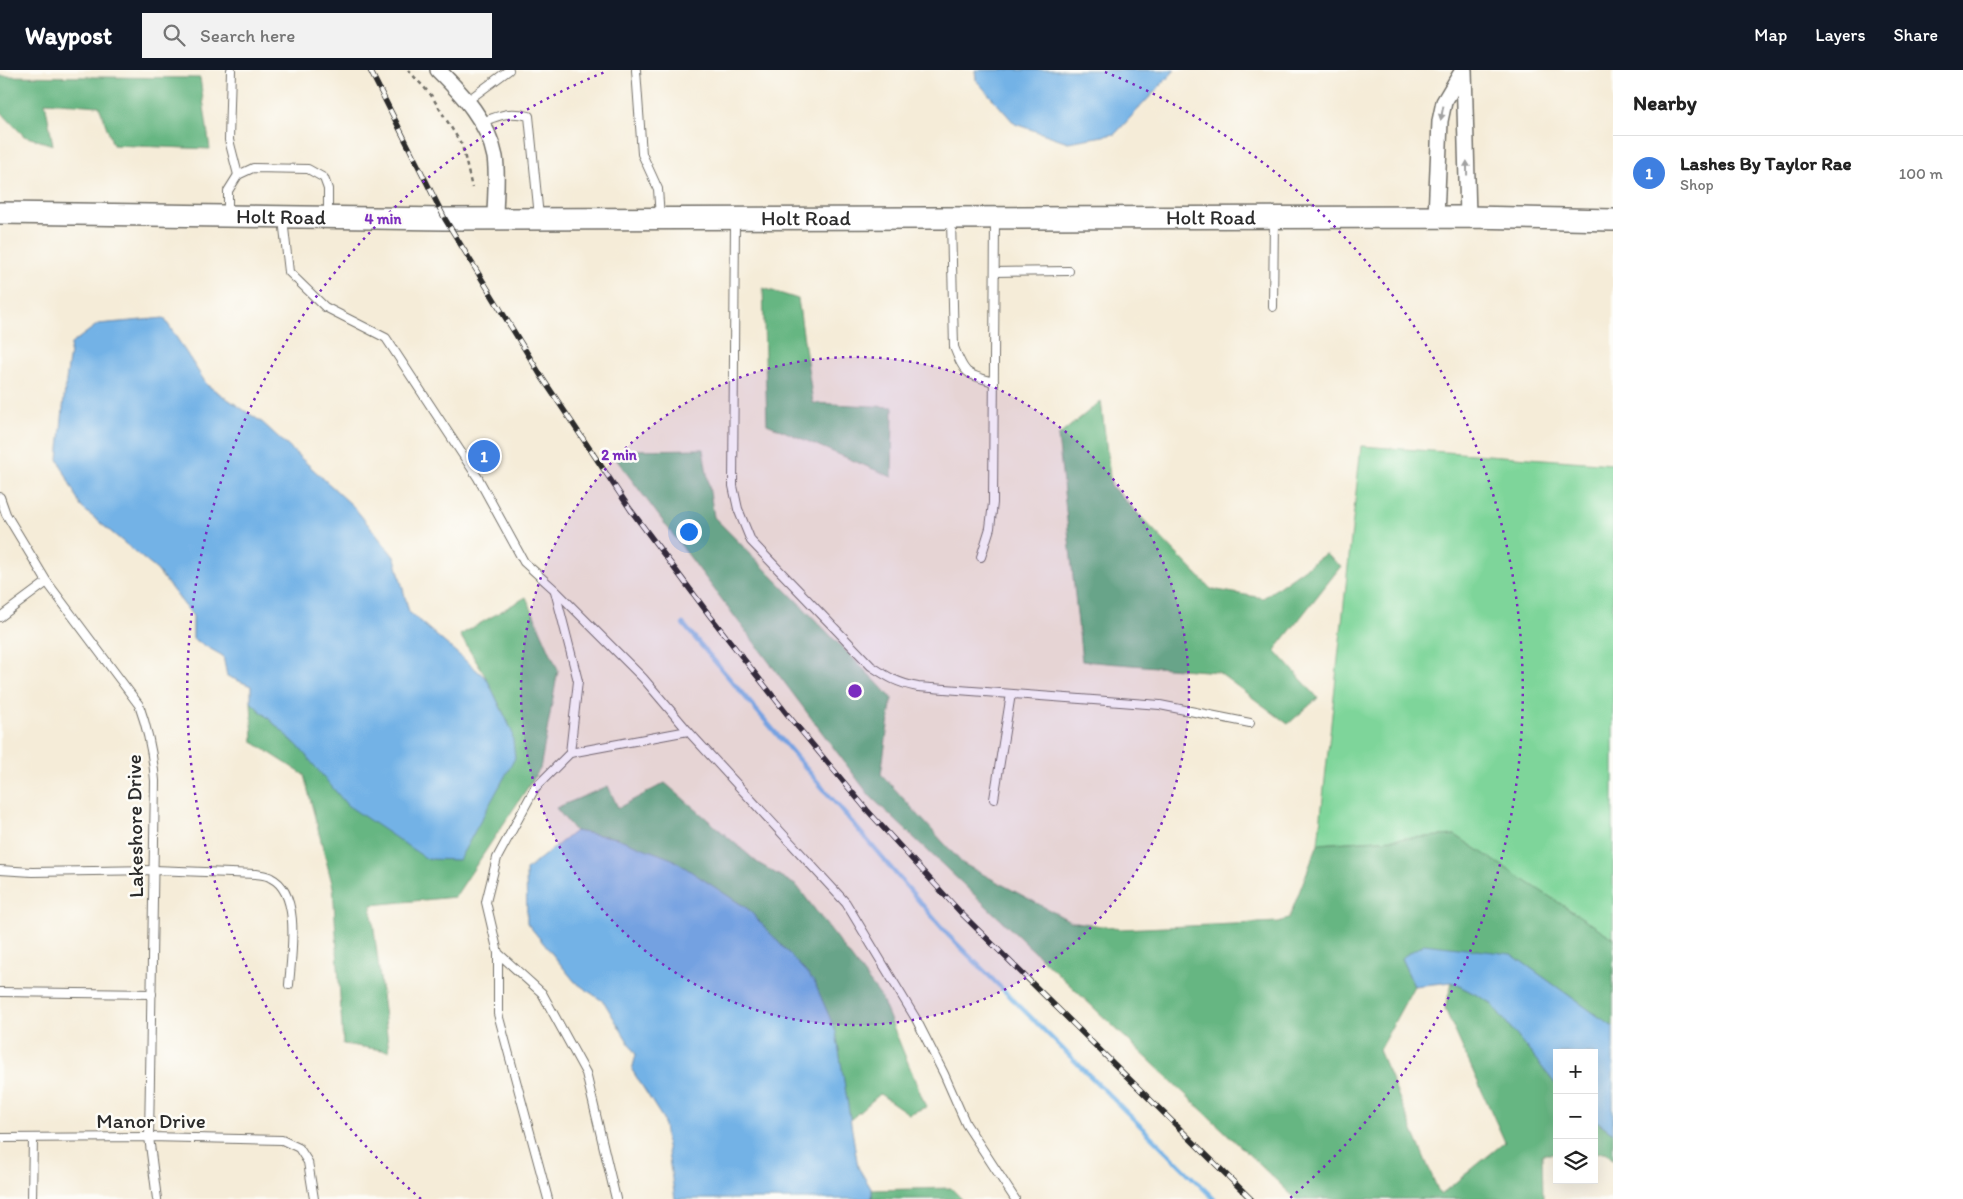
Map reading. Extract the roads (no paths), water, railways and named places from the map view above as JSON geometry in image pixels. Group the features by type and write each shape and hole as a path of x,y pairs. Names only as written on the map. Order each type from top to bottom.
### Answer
{"main road":[{"name":"Holt Road","path":"0,213 283,219 1468,217 1613,220"}],"street":[{"path":"438,70 476,112 490,138 495,158 495,219"},
{"path":"1436,217 1440,121 1444,102 1464,70"},
{"path":"1464,70 1468,217"}],"lane":[{"path":"231,70 229,140 238,176"},
{"path":"467,101 508,70"},
{"path":"636,70 642,154 658,189 660,219"},
{"path":"482,122 503,113 518,113 529,116 539,219"},
{"path":"228,217 228,190 238,176 253,168 308,169 324,178 328,189 328,219"},
{"path":"1273,307 1274,217"},
{"path":"951,218 954,347 960,362 969,375 994,382"},
{"path":"980,557 990,528 992,504 995,218"},
{"path":"283,219 290,272 325,307 386,338 478,478 524,562 555,590 643,678 688,731 846,903 916,1019 944,1074 966,1124 1015,1199"},
{"path":"735,219 732,486 738,509 751,541 871,666 900,684 1160,705 1250,723"},
{"path":"995,272 1069,271"},
{"name":"Lakeshore Drive","path":"0,497 6,514 48,582 138,705 147,727 155,781 149,1137 157,1199"},
{"path":"0,617 48,582"},
{"path":"555,590 578,681 570,753"},
{"path":"994,799 1011,694"},
{"path":"548,1199 498,1014 498,953 486,902 496,858 535,788 570,753 688,731"},
{"path":"0,870 32,872 154,870 256,874 271,877 279,884 287,897 292,919 289,985"},
{"path":"498,953 542,992 586,1073 616,1199"},
{"path":"0,992 152,994"},
{"name":"Manor Drive","path":"0,1138 149,1137 282,1140 299,1148 308,1162 314,1199"},
{"path":"32,1199 33,1138"}],"water":[{"path":"975,70 1175,70 1115,134 1068,142 1015,124 976,80"},
{"path":"164,318 207,385 263,423 354,507 395,558 409,612 487,679 512,731 515,758 459,860 427,859 347,805 298,746 251,702 251,686 227,676 223,656 193,639 193,616 157,570 81,507 58,459 71,344 98,324"},
{"path":"575,831 617,838 672,859 748,909 814,981 836,1032 858,1167 872,1190 872,1199 675,1199 663,1119 632,1070 636,1055 604,1002 575,982 527,923 526,870"},
{"path":"1424,944 1511,954 1613,1027 1613,1133 1598,1122 1598,1049 1553,1049 1553,1081 1490,1002 1452,982 1414,986 1401,958"}],"waterway":[{"path":"683,624 948,935 1214,1199"}],"railway":[{"path":"370,70 445,219 543,379 630,509 710,616 787,714 867,810 962,914 1251,1199"}],"place":[{"name":"Lashes By Taylor Rae","path":"484,456"}]}
